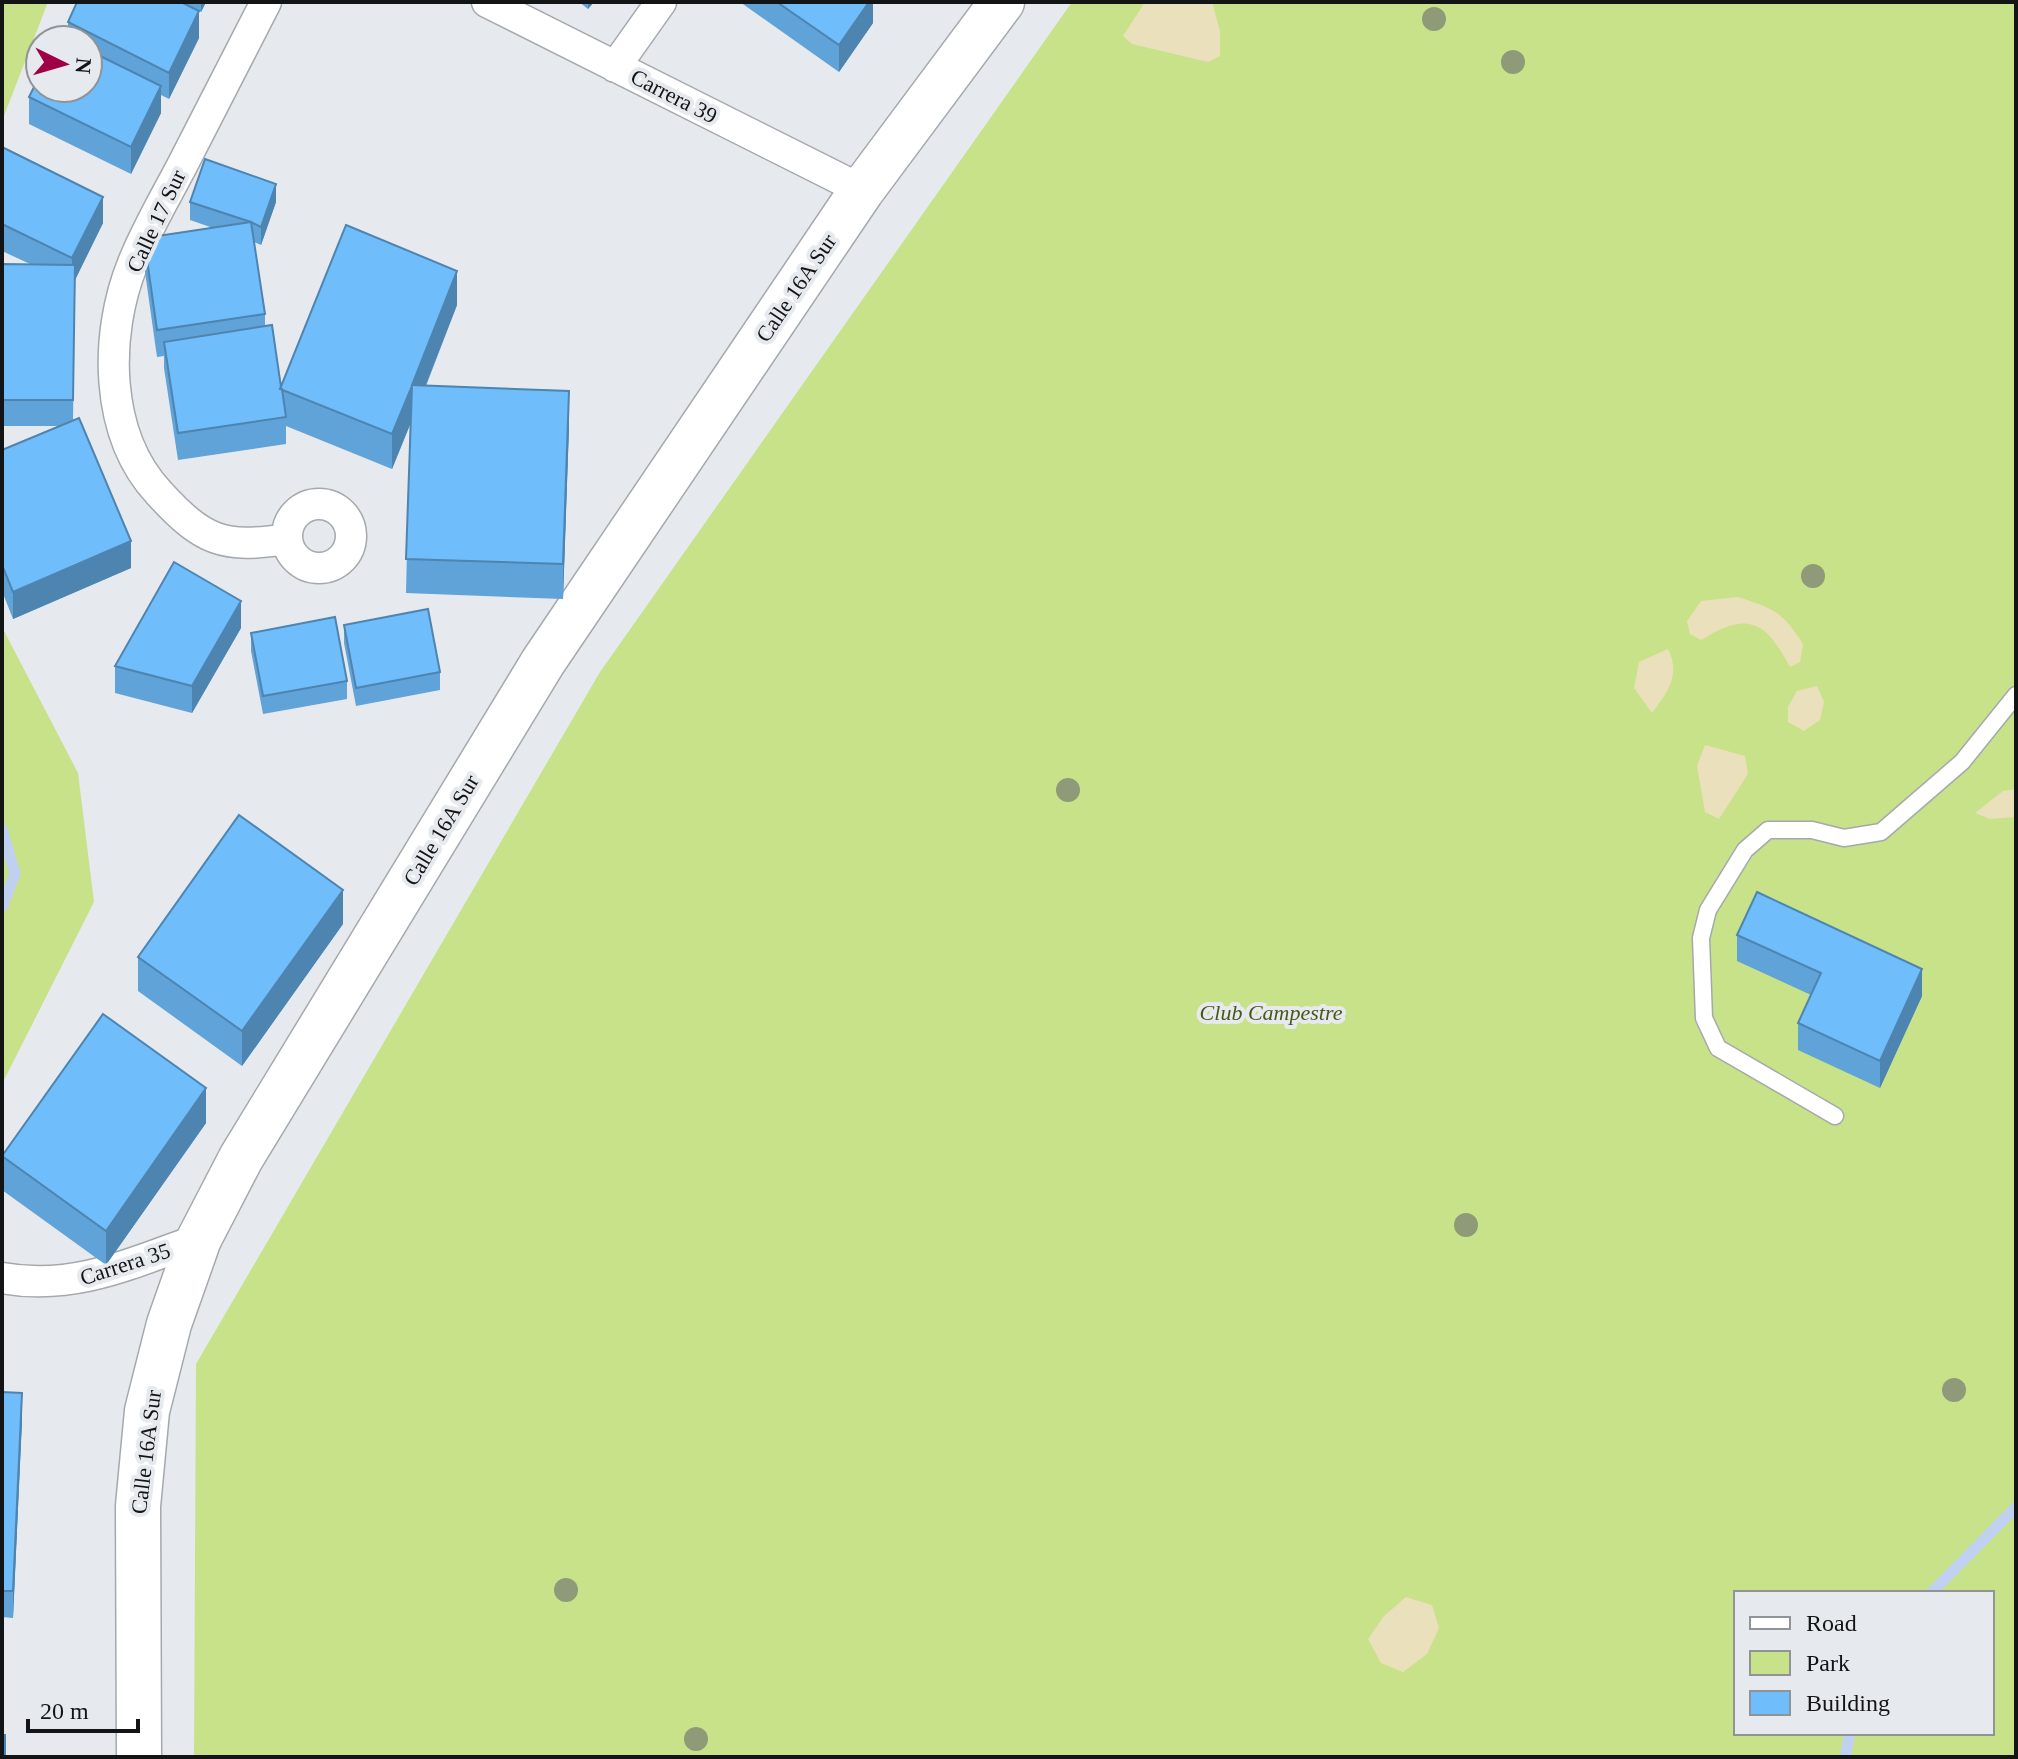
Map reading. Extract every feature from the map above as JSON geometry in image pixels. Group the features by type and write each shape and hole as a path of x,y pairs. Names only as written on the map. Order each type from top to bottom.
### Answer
{"street":[{"name":"Calle 17 Sur","path":"266,2 132,264 118,317 114,362 117,406 128,444 147,481 179,516 211,538 244,545 287,539"},
{"name":"Carrera 39","path":"487,2 862,190"},
{"path":"615,67 661,2"},
{"name":"Calle 16A Sur","path":"139,1757 138,1506 147,1411 169,1324 199,1239 241,1158 543,662 862,190 1002,2"},
{"name":"Carrera 35","path":"2,1278 30,1283 74,1281 199,1239"}],"lane":[{"path":"1835,1116 1718,1048 1704,1018 1701,938 1708,910 1745,850 1768,830 1812,830 1844,838 1881,832 1962,762 2016,695"}],"green space":[{"path":"2,2 48,2 39,24 24,24 24,64 2,121"},
{"name":"Club Campestre","path":"1072,2 2016,2 2016,1757 194,1757 196,1364 600,672"},
{"path":"2,627 78,773 94,902 2,1084"}],"sand":[{"path":"1145,2 1212,2 1220,31 1220,56 1208,62 1132,44 1123,36"},
{"path":"1738,597 1769,608 1783,618 1803,644 1800,662 1790,667 1772,639 1754,625 1731,625 1701,640 1690,634 1687,621 1701,601"},
{"path":"1668,649 1673,675 1668,690 1652,713 1634,688 1639,662"},
{"path":"1817,686 1824,702 1820,720 1804,731 1788,722 1788,707 1797,691"},
{"path":"1705,745 1745,756 1748,774 1719,819 1705,812 1697,766"},
{"path":"2016,789 2016,817 1990,819 1975,813 2003,791"},
{"path":"1406,1597 1432,1605 1439,1628 1427,1654 1403,1672 1381,1663 1368,1639 1384,1616"}],"building":[{"path":"77,2 181,2 199,11 169,73 104,40 104,24 68,22"},
{"path":"777,2 869,2 839,45"},
{"path":"104,58 161,86 131,147 43,104 104,104"},
{"path":"2,147 103,197 72,258 2,224"},
{"path":"205,159 276,184 261,227 190,202"},
{"path":"251,222 265,314 157,330 144,238"},
{"path":"346,225 457,271 412,385 569,391 563,564 406,559 412,386 392,434 280,389"},
{"path":"2,264 75,265 73,400 2,400"},
{"path":"272,325 286,417 178,433 164,342"},
{"path":"79,418 131,541 13,592 2,565 2,450"},
{"path":"174,562 241,601 192,686 115,666"},
{"path":"428,609 440,672 356,688 344,625"},
{"path":"335,617 347,681 263,696 251,633"},
{"path":"239,815 343,890 242,1031 138,957"},
{"path":"1757,892 1922,969 1880,1061 1798,1023 1821,973 1737,935"},
{"path":"103,1014 206,1088 106,1231 2,1156"},
{"path":"2,1392 22,1393 13,1591 2,1591"},
{"path":"2,1735 5,1735 5,1757 2,1757"}],"waterway":[{"path":"2,829 15,874 2,907"},
{"path":"1933,1591 2016,1507"},
{"path":"1845,1757 1850,1735"}]}
